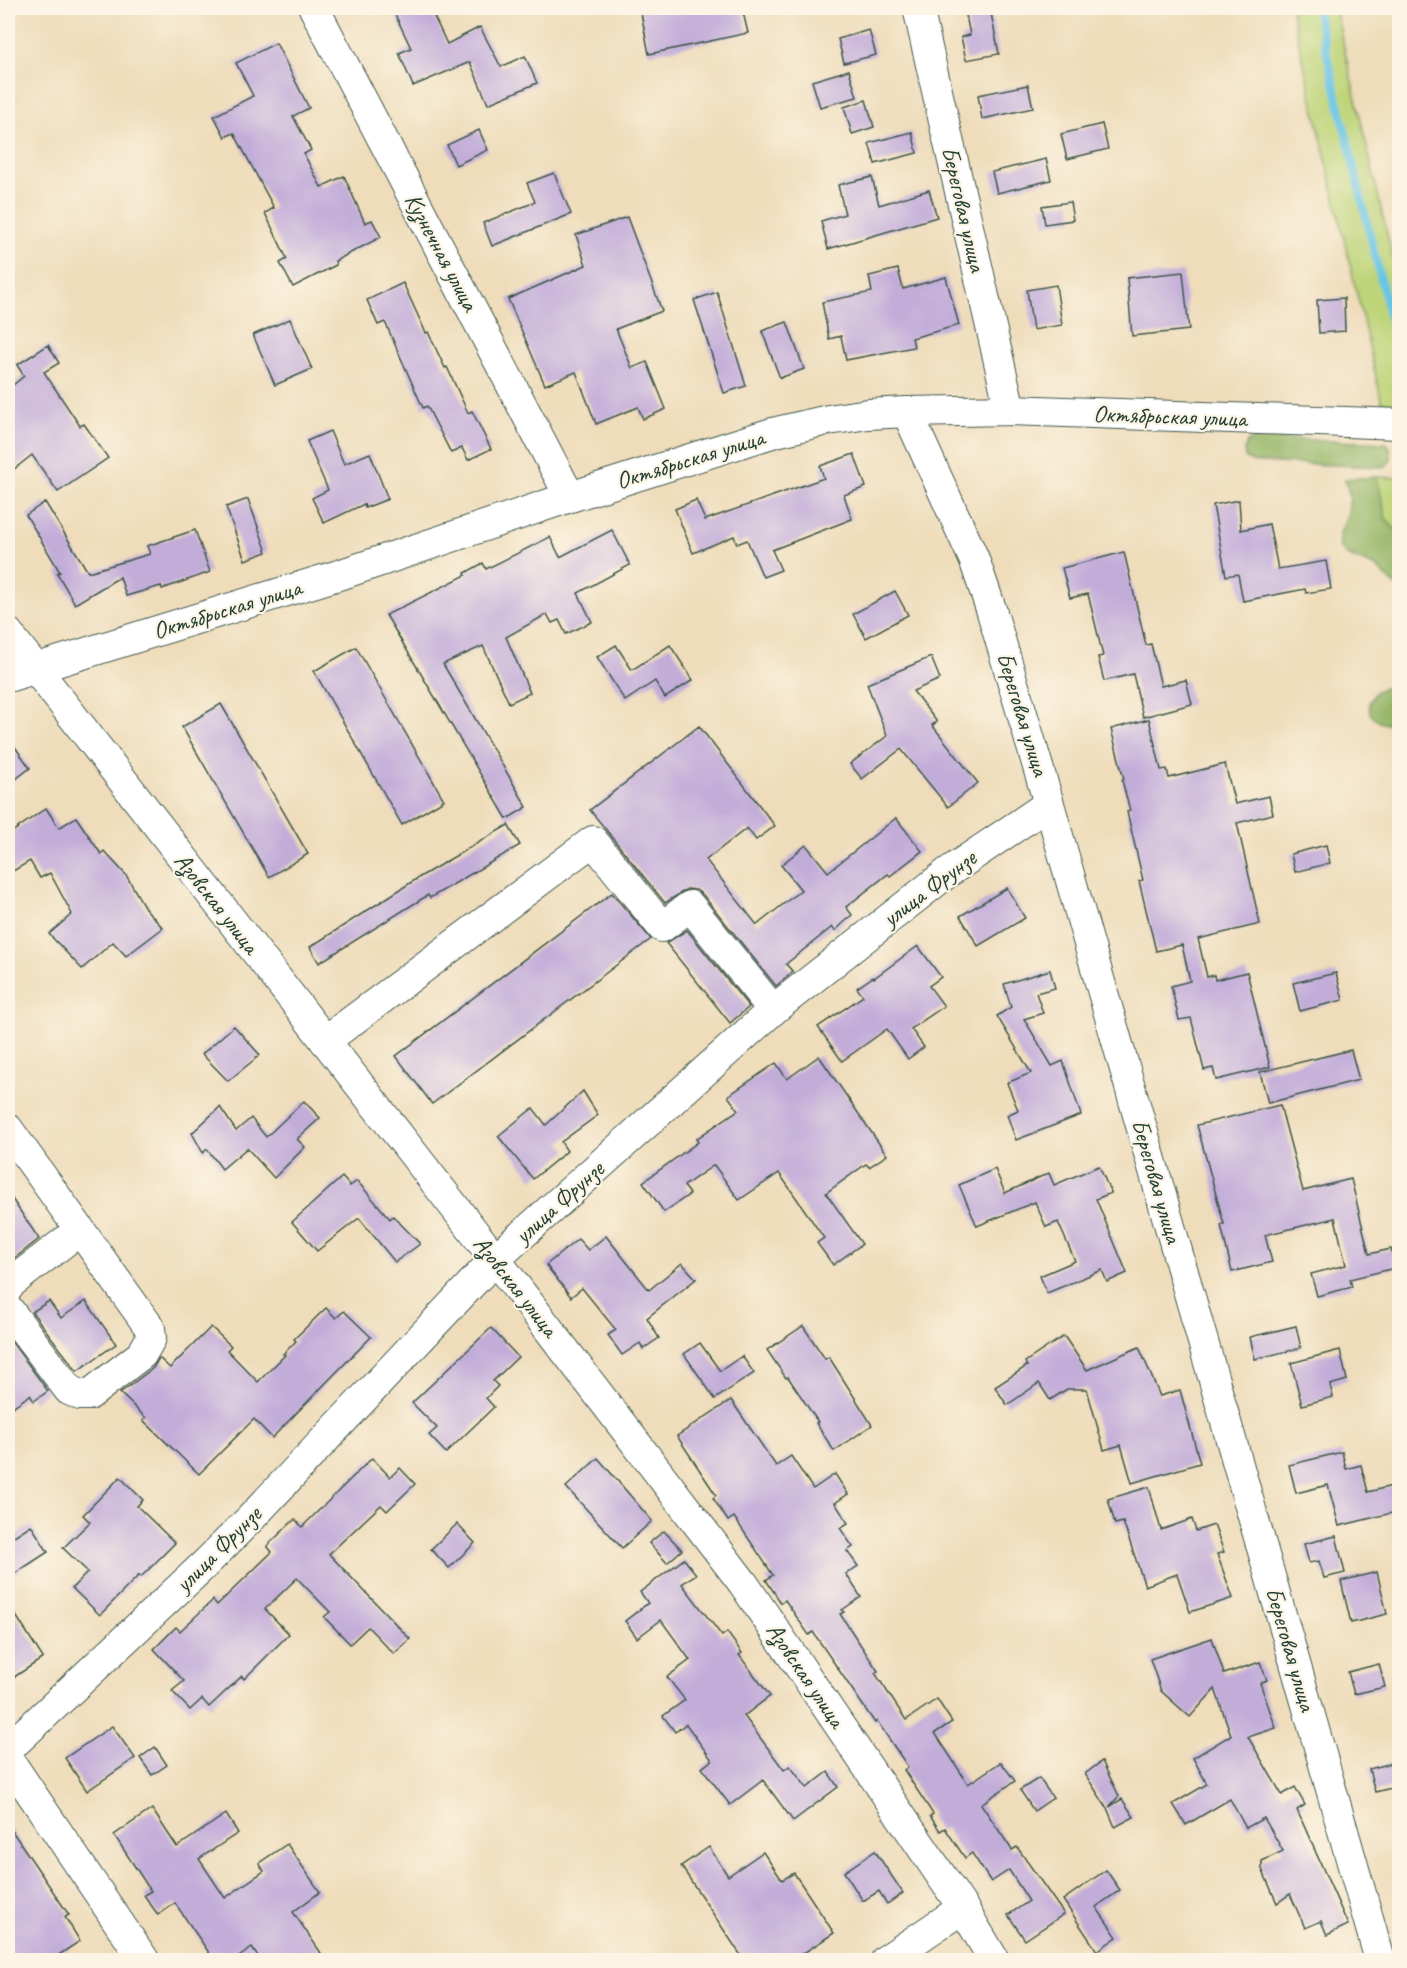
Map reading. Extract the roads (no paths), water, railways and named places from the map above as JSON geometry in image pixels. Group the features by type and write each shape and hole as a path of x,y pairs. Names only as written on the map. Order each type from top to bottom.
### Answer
{"street":[{"name":"Кузнечная улица","path":"314,8 570,497"},
{"name":"Береговая улица","path":"918,8 1010,410"},
{"name":"Октябрьская улица","path":"20,673 345,573 570,497 771,433 828,420 868,414 1010,410 1400,423"},
{"name":"Береговая улица","path":"907,412 974,558 1049,804 1380,1960"},
{"name":"Азовская улица","path":"8,633 20,673 325,1041 743,1583 963,1908 994,1960"},
{"name":"улица Фрунзе","path":"8,1749 251,1518 495,1259 773,1010 947,873 1049,804"},
{"path":"325,1041 593,841 662,927 690,906 773,1010"},
{"path":"8,1129 150,1328 151,1338 142,1354 89,1395 80,1395 69,1390 8,1310"},
{"path":"8,1288 11,1283 80,1230"},
{"path":"8,1759 144,1960"},
{"path":"886,1960 963,1908"}],"waterway":[{"path":"1316,8 1400,360"}]}
